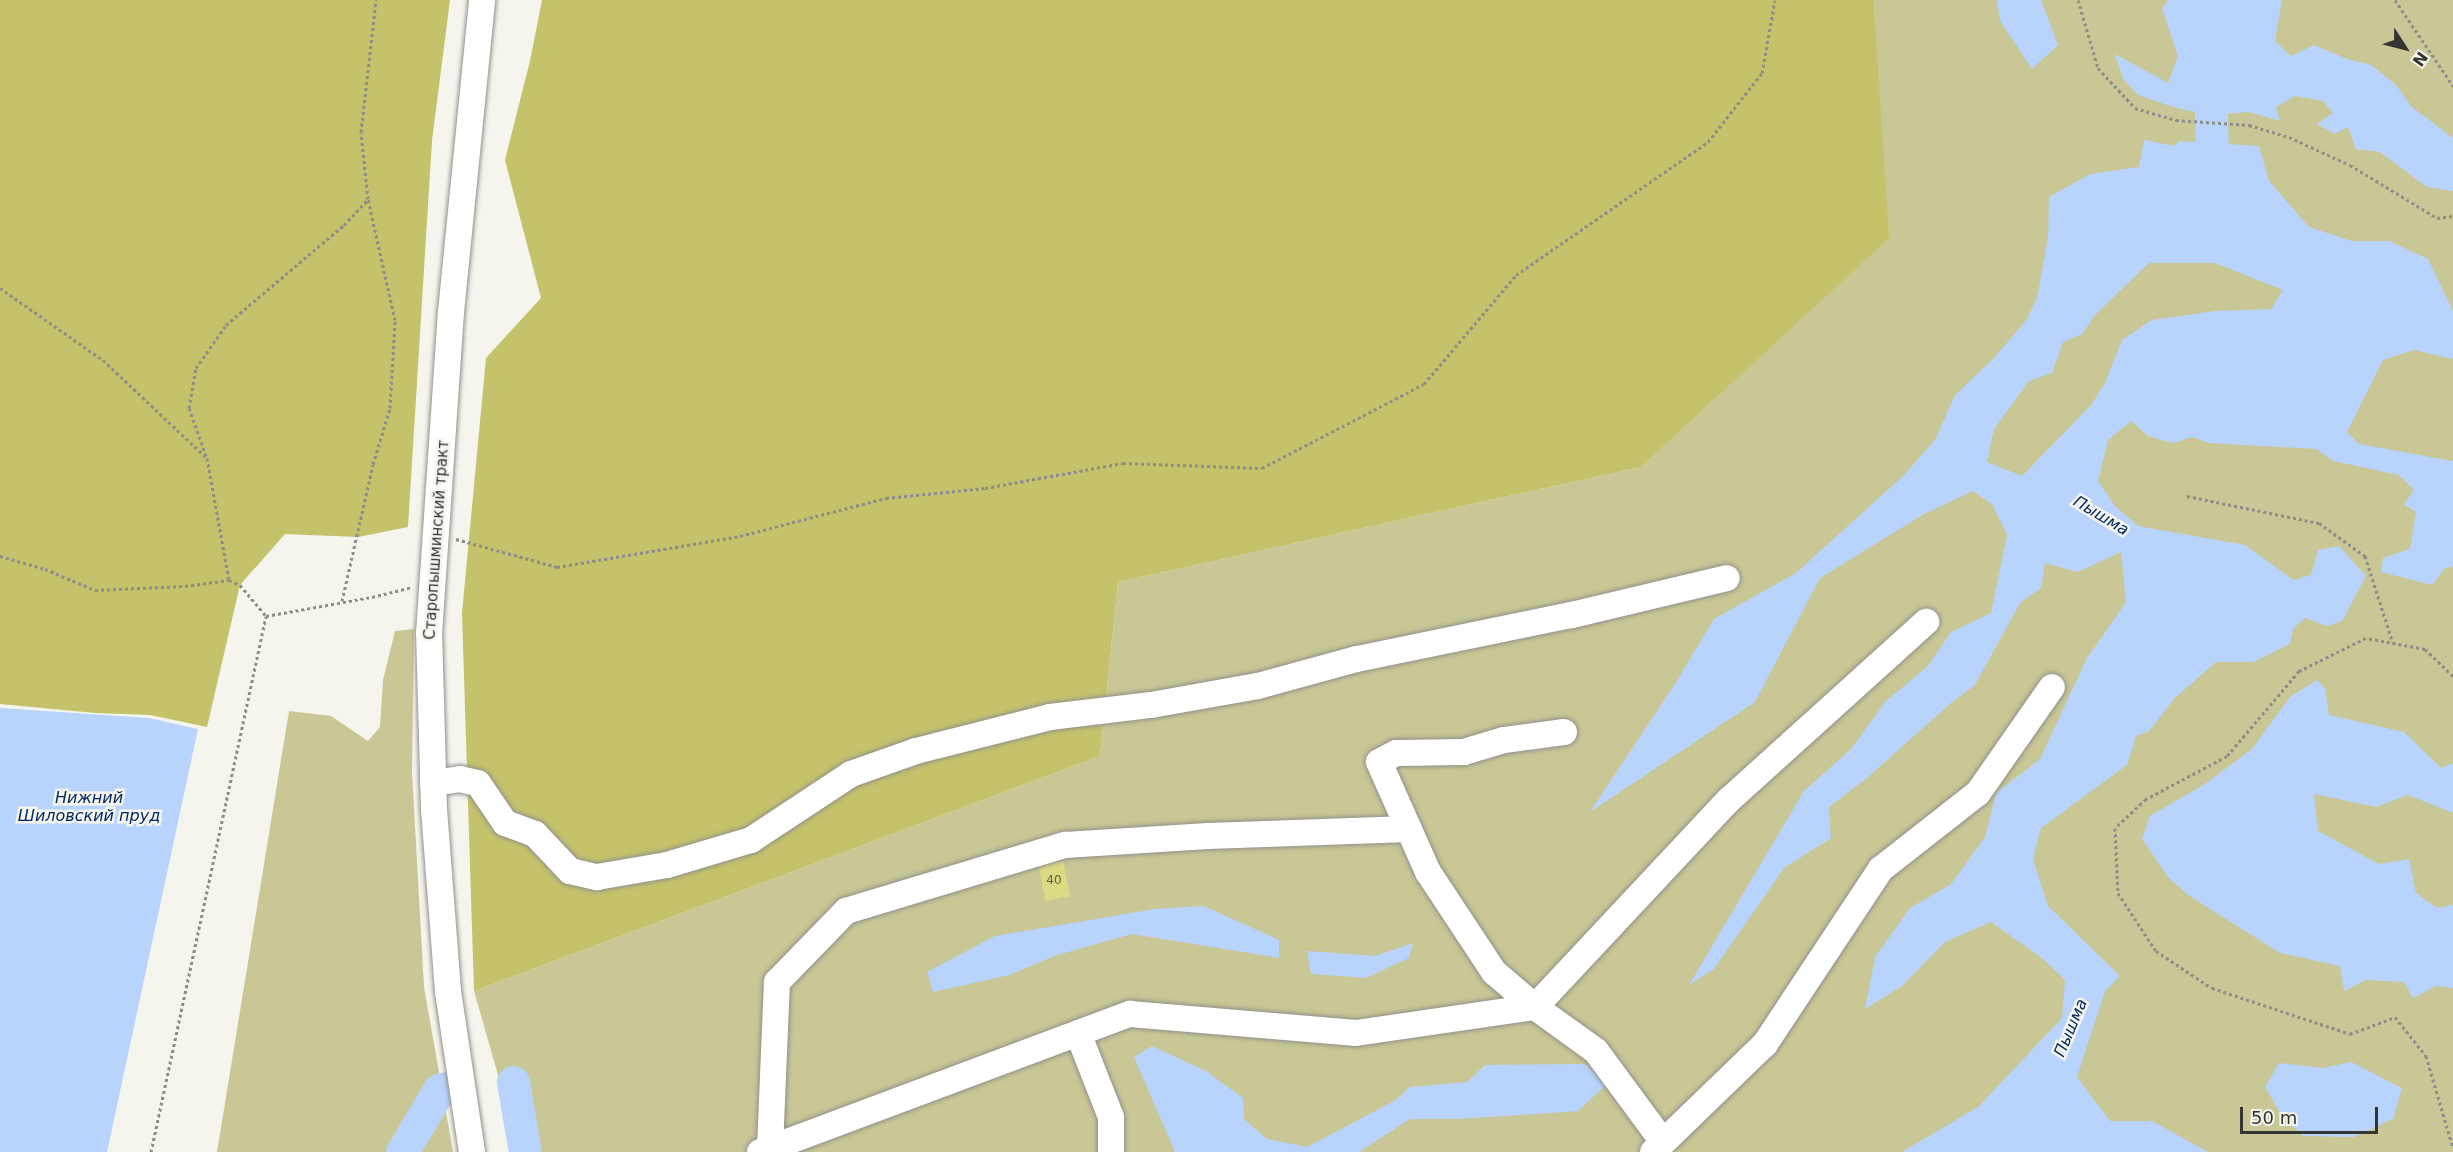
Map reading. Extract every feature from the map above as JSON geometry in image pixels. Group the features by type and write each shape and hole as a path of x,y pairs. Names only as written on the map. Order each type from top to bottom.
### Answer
{"street":[{"name":"Старопышминский тракт","path":"472,1152 448,991 433,783 429,634 431,582 438,534 451,312 482,0"},
{"path":"433,783 460,778 478,783 505,823 535,834 570,871 597,877 667,865 751,840 851,774 916,751 1050,717 1151,705 1258,686 1357,659 1572,615 1727,578"},
{"path":"1409,829 1208,836 1065,845 846,911 777,982 765,1150 1130,1014 1356,1033 1535,1007 1729,800 1926,622"},
{"path":"1564,732 1504,740 1464,752 1396,753 1379,762 1428,872 1494,972 1535,1007 1596,1051 1658,1147 1765,1044 1881,870 1978,792 2052,687"},
{"path":"1078,1033 1111,1117 1111,1152"}],"path":[{"path":"342,601 373,464 390,408 395,320 368,199 361,132 376,0"},
{"path":"438,534 557,567 740,536 886,498 985,488 1123,464 1262,468 1424,384 1516,275 1708,142 1762,73 1775,0"},
{"path":"2078,0 2098,68 2135,108 2176,120 2249,125 2289,137 2350,165 2437,218 2453,216"},
{"path":"2395,0 2453,86"},
{"path":"229,580 207,458 189,408 196,368 226,325 344,225 368,199"},
{"path":"0,288 103,360 207,458"},
{"path":"2187,495 2319,523 2365,556 2393,643"},
{"path":"0,556 45,569 94,590 185,586 229,580 240,585 266,616"},
{"path":"266,616 372,597 431,582"},
{"path":"151,1152 266,616"},
{"path":"2453,676 2425,649 2366,638 2299,671 2227,756 2146,799 2115,828 2118,893 2156,951 2211,988 2350,1034 2395,1017 2426,1056 2453,1148"}],"shaded area":[{"path":"0,0 450,0 432,141 408,527 358,537 285,534 240,585 207,727 150,715 95,713 0,704"},
{"path":"542,0 1874,0 1889,238 1641,467 1118,582 1100,756 474,991 462,613 486,358 541,298 505,160 530,61"},
{"path":"1874,0 2453,0 2453,1152 520,1152 474,991 1100,756 1118,582 1641,467 1888,238"},
{"path":"414,629 412,772 424,987 453,1152 217,1152 289,711 331,716 368,741 380,727 383,680 395,631"}],"water":[{"path":"1997,0 2041,0 2058,45 2032,69 2000,21"},
{"path":"2168,0 2282,0 2275,41 2291,56 2314,45 2347,59 2371,65 2396,85 2412,107 2453,138 2453,191 2427,187 2380,152 2356,149 2348,127 2335,134 2317,124 2333,113 2323,101 2295,96 2276,107 2280,121 2249,112 2211,115 2176,108 2138,95 2123,79 2115,54 2168,83 2178,56 2162,9"},
{"path":"2144,140 2175,146 2179,141 2259,146 2269,181 2309,227 2352,241 2389,241 2428,259 2453,311 2453,359 2414,350 2383,360 2347,432 2359,444 2453,461 2453,566 2444,569 2432,585 2381,572 2383,558 2410,549 2416,512 2404,504 2414,490 2399,475 2333,461 2316,449 2209,443 2192,437 2173,443 2148,436 2131,421 2108,440 2098,481 2115,506 2138,526 2245,545 2293,580 2311,575 2318,550 2339,546 2366,576 2342,621 2327,626 2305,618 2293,629 2290,644 2253,662 2216,662 2175,698 2149,731 2136,736 2127,765 2041,828 2033,859 2048,906 2120,976 2105,991 2077,1077 2110,1121 2152,1121 2208,1152 1902,1152 1978,1107 2062,1018 2065,980 2043,959 1991,922 1945,942 1902,986 1865,1009 1875,957 1910,908 1951,884 1985,837 1996,793 2040,759 2087,658 2126,602 2121,552 2078,572 2045,563 2041,588 2020,603 1975,685 1952,702 1867,778 1829,807 1831,838 1784,868 1714,969 1689,985 1804,791 1851,749 1886,701 1927,667 1951,632 1991,613 2007,535 1992,504 1973,491 1924,514 1820,578 1755,702 1590,812 1673,687 1714,619 1796,573 1903,476 1935,440 1955,395 1994,358 2027,319 2037,298 2048,238 2049,197 2090,174 2139,167","holes":["2149,263 2215,263 2283,290 2271,309 2215,311 2152,320 2122,340 2105,383 2091,405 2022,476 1987,462 1994,429 2029,381 2052,373 2063,342 2082,334 2096,314"]},
{"path":"2317,680 2325,688 2329,715 2404,732 2441,768 2453,763 2453,813 2408,795 2376,807 2314,794 2318,831 2379,864 2409,859 2416,893 2437,908 2453,905 2453,988 2436,986 2413,998 2404,982 2366,980 2344,991 2340,966 2280,953 2188,895 2168,877 2142,839 2150,816 2205,784 2252,749 2290,697"},
{"name":"Нижний Шиловский пруд","path":"0,708 149,718 198,729 107,1152 0,1152"},
{"path":"1204,906 1279,940 1279,958 1132,934 1054,956 1010,975 933,992 927,972 995,936 1155,909"},
{"path":"1413,943 1409,958 1366,978 1311,974 1307,951 1375,956"},
{"path":"1152,1046 1206,1071 1243,1098 1244,1119 1267,1139 1307,1147 1394,1101 1410,1087 1467,1082 1485,1065 1585,1064 1607,1084 1578,1111 1459,1119 1410,1119 1359,1152 1175,1152 1134,1057"},
{"path":"2351,1062 2402,1088 2393,1119 2354,1137 2303,1136 2282,1116 2265,1087 2279,1063 2323,1068"}],"building":[{"path":"1063,860 1070,896 1046,901 1038,865"}],"waterway":[{"name":"Пышма","path":"2196,0 2210,73 2212,164 2221,186"},
{"path":"513,1082 525,1152"},
{"path":"402,1152 439,1090 450,1087"}]}
